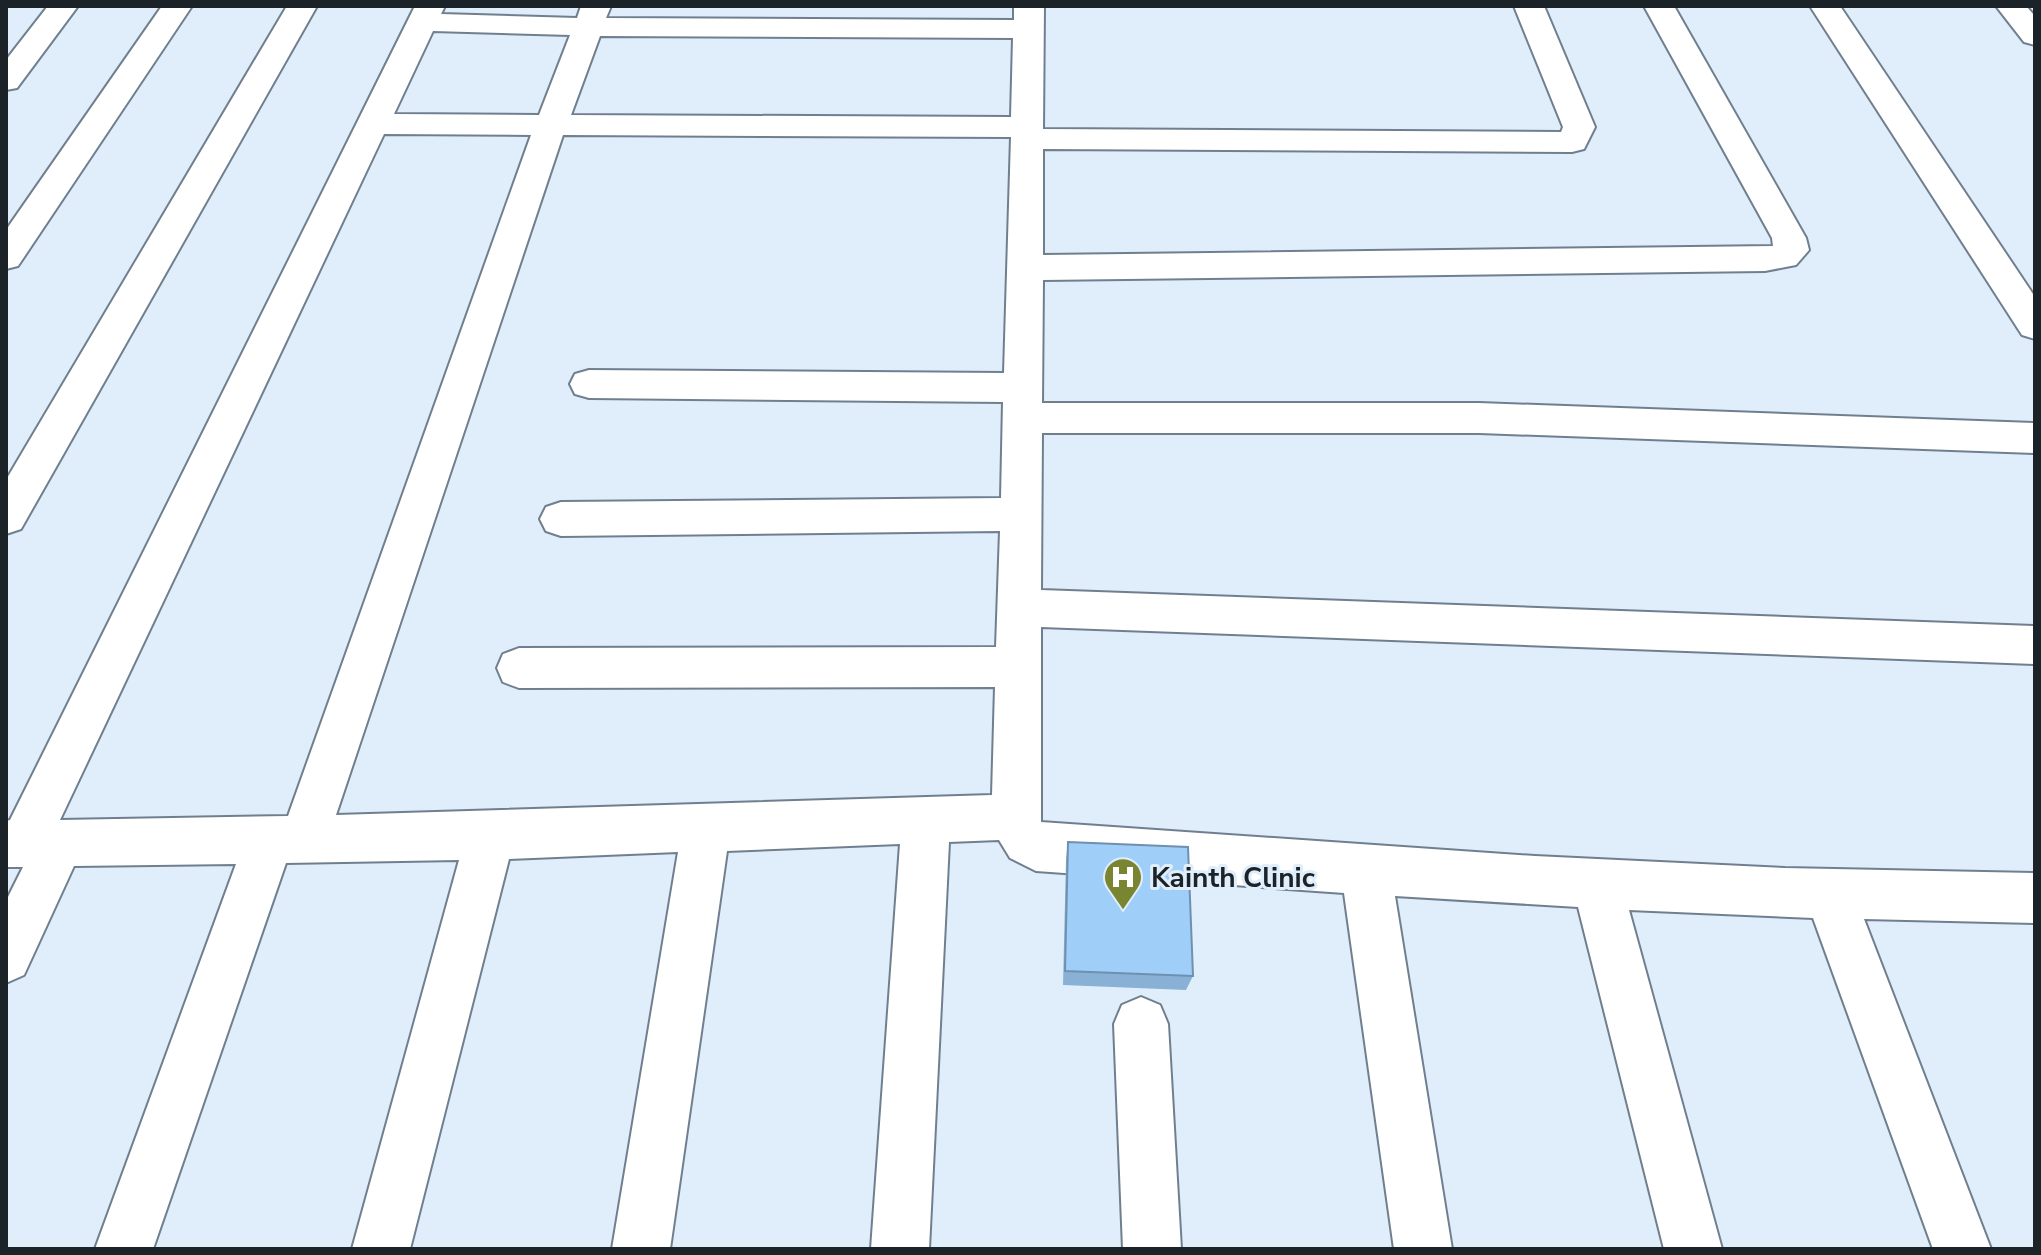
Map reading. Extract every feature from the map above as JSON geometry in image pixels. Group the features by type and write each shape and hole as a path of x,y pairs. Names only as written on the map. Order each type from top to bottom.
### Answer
{"street":[{"path":"6,81 63,6"},
{"path":"6,257 177,6"},
{"path":"6,517 302,6"},
{"path":"372,124 551,124 1572,142 1579,127 1529,6"},
{"path":"1025,268 1765,259 1784,256 1791,250 1789,238 1659,6"},
{"path":"1825,6 2035,326"},
{"path":"2011,6 2035,36"},
{"path":"6,957 30,843 426,14 1029,18 1016,817 1020,835 1026,843 1036,847 1366,872 1597,885 1830,896 2035,898"},
{"path":"124,1249 286,839 593,16"},
{"path":"589,384 1023,403 2035,438"},
{"path":"561,519 1020,514"},
{"path":"1019,608 2035,645"},
{"path":"519,668 1018,667"},
{"path":"30,843 490,836 1016,817"},
{"path":"900,1249 926,820"},
{"path":"641,1249 706,828"},
{"path":"381,1249 490,836"},
{"path":"1366,872 1423,1249"},
{"path":"1597,885 1693,1249"},
{"path":"1830,896 1962,1249"},
{"path":"1141,1024 1152,1249"}],"building":[{"path":"1068,842 1188,847 1193,976 1065,971"}],"place":[{"name":"Kainth Clinic","path":"1123,911"}]}
